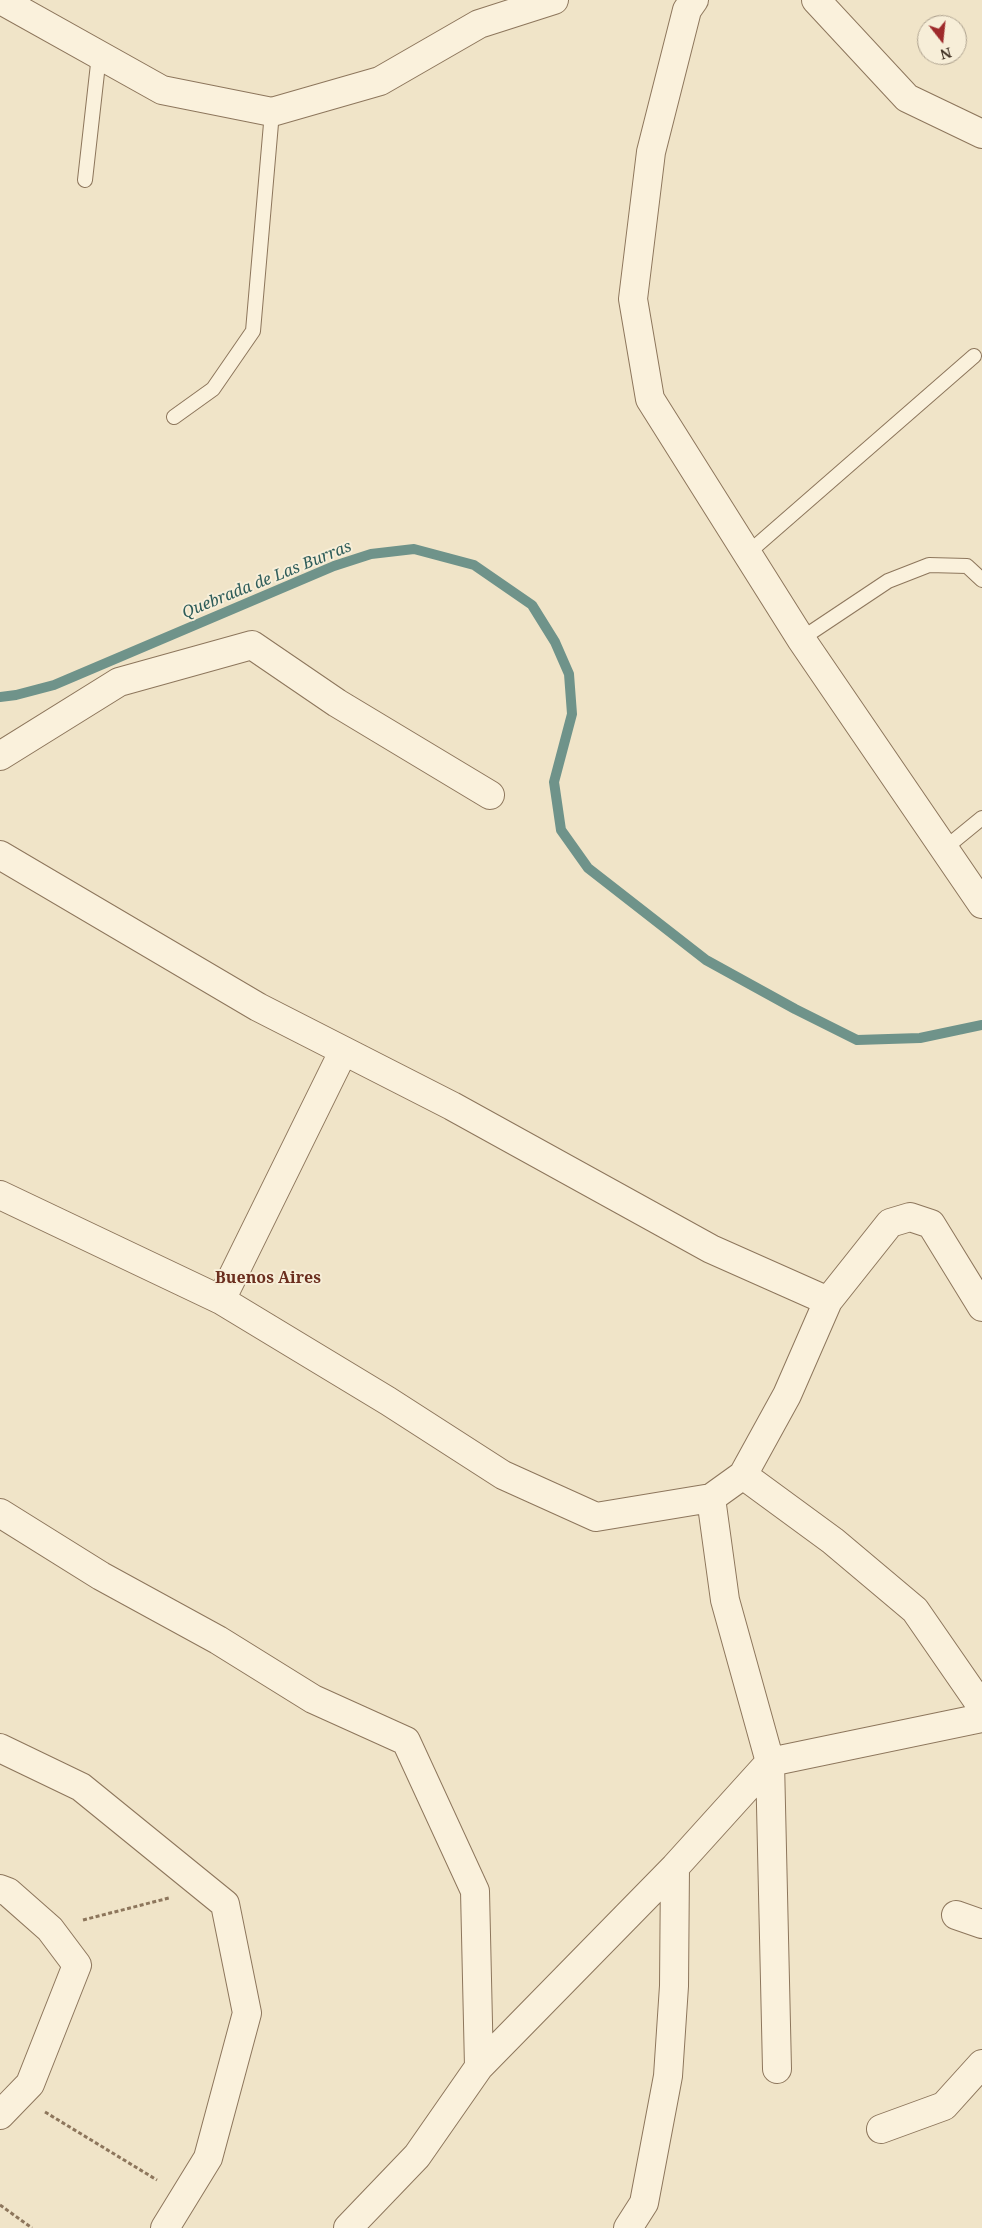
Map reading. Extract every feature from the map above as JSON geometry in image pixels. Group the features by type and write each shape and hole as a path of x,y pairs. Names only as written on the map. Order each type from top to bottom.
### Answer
{"street":[{"path":"1,0 162,90 272,112 380,81 479,24 554,0"},
{"path":"694,0 687,10 651,152 633,299 650,399 802,639 982,904"},
{"path":"816,0 907,98 982,134"},
{"path":"0,756 119,682 252,646 338,703 490,794"},
{"path":"0,855 258,1007 452,1106 711,1249 828,1300"},
{"path":"221,1300 343,1052"},
{"path":"0,1195 221,1300 388,1401 503,1475 596,1517 711,1498 743,1475 787,1395 828,1300 890,1223 910,1217 931,1224 975,1281 982,1307"},
{"path":"743,1475 834,1541 915,1610 982,1707"},
{"path":"711,1498 726,1600 770,1762 777,2070"},
{"path":"0,1513 101,1576 218,1640 313,1699 406,1741 474,1891 478,2067"},
{"path":"348,2228 417,2156 478,2067 675,1867 770,1762 982,1718"},
{"path":"0,1748 81,1787 225,1904 247,2013 208,2158 165,2228"},
{"path":"628,2228 644,2203 668,2076 674,1986 675,1867"},
{"path":"0,2115 30,2084 77,1965 50,1929 2,1894"},
{"path":"956,1915 982,1924"},
{"path":"881,2130 944,2106 982,2064"}],"lane":[{"path":"85,180 99,56"},
{"path":"174,417 213,389 253,331 272,112"},
{"path":"748,553 974,356"},
{"path":"802,639 888,581 929,565 967,566 982,580"},
{"path":"944,849 982,818"}],"path":[{"path":"50,1929 206,1888"},
{"path":"19,2096 184,2196"},
{"path":"0,2205 32,2228"}],"waterway":[{"name":"Quebrada de Las Burras","path":"0,697 16,695 54,685 334,566 371,554 414,549 474,565 532,605 555,642 569,674 572,714 554,782 561,830 588,868 706,960 795,1009 857,1040 920,1038 982,1025"}],"district":[{"name":"Buenos Aires","path":"268,1278"}]}
